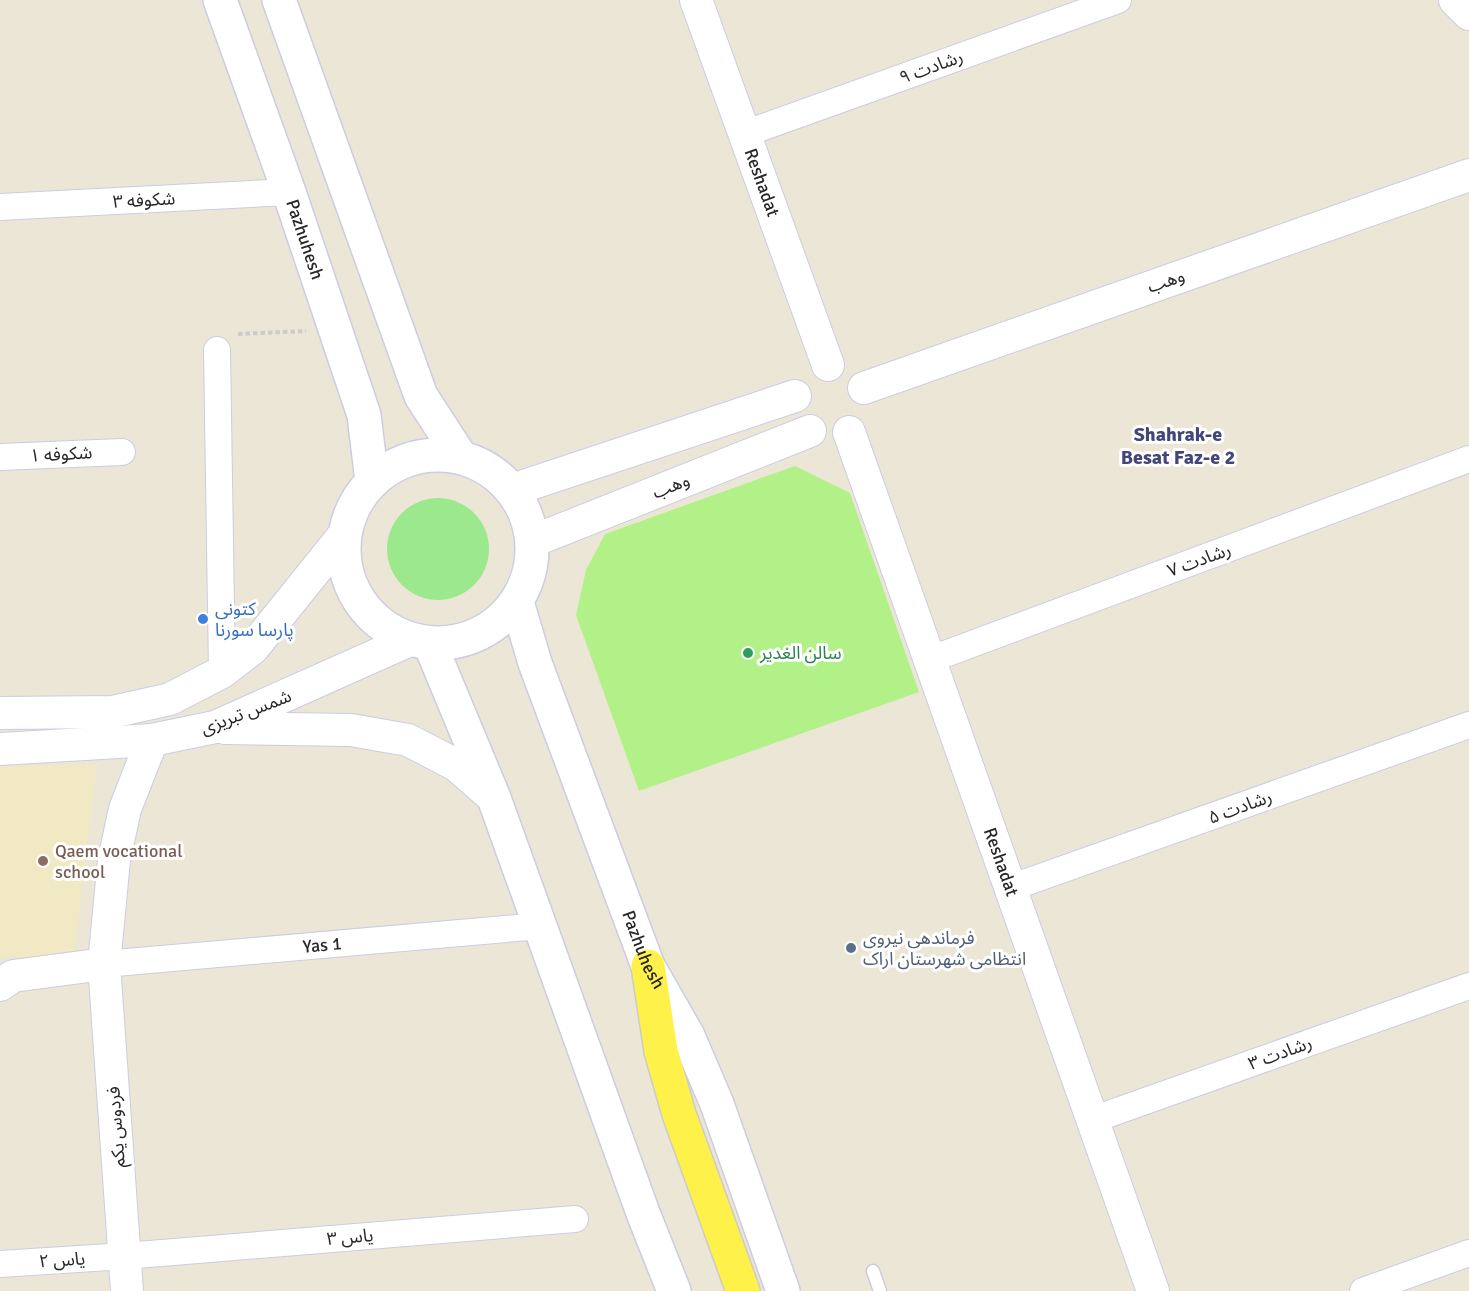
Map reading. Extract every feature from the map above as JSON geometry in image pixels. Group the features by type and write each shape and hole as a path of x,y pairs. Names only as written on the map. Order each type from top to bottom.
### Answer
{"main road":[{"name":"Pazhuhesh","path":"220,0 289,192 364,415 372,481"},
{"path":"279,0 421,396 460,456"},
{"path":"428,455 460,456 489,469 512,490 526,514 533,541 528,580 517,602 500,621 479,635 455,643 420,642 390,632 373,619 354,596 344,567 343,536 352,507 372,481 397,463 428,455"},
{"name":"Pazhuhesh","path":"517,602 535,663 648,966 688,1036 717,1104 783,1291"},
{"path":"420,642 494,798 643,1214 674,1291"},
{"path":"648,966 661,1051 673,1093 742,1291"}],"street":[{"name":"Reshadat","path":"696,0 828,365"},
{"name":"رشادت ۹","path":"744,134 1118,0"},
{"path":"1455,0 1469,14"},
{"name":"وهب","path":"864,388 1469,175"},
{"name":"شکوفه ۳","path":"0,207 289,192"},
{"path":"217,350 222,672"},
{"path":"828,365 839,366 858,378 864,388 866,408 862,417 849,432 829,437 810,431 798,415 795,396 799,384 816,368 828,365"},
{"path":"512,490 795,396"},
{"name":"وهب","path":"533,541 810,431"},
{"name":"Reshadat","path":"849,432 1153,1291"},
{"name":"شکوفه ۱","path":"0,457 122,452"},
{"name":"رشادت ۷","path":"930,660 1469,459"},
{"path":"0,713 112,712 170,699 222,672 252,648 343,536"},
{"name":"شمس تبریزی","path":"0,749 152,741 215,728 420,642"},
{"name":"رشادت ۵","path":"1010,888 1469,725"},
{"path":"215,728 351,730 408,740 456,765 494,798"},
{"name":"فردوس یکم","path":"127,1291 104,964 114,860 124,808 152,741"},
{"name":"Yas 1","path":"104,964 540,926"},
{"path":"0,985 14,976 104,964"},
{"name":"رشادت ۳","path":"1092,1120 1469,986"},
{"name":"یاس ۳","path":"125,1256 575,1219"},
{"path":"1363,1291 1469,1253"},
{"name":"یاس ۲","path":"0,1264 125,1256"}],"lane":[{"path":"873,1271 880,1291"}],"path":[{"path":"217,350 233,334 335,330"}],"shaded area":[{"name":"Qaem vocational school","path":"97,764 74,955 0,958 0,766"}],"green space":[{"name":"سالن الغدیر","path":"795,466 850,493 919,692 639,791 576,615 586,570 605,534"},
{"path":"438,498 467,506 481,520 489,549 481,578 467,592 438,600 409,592 395,578 387,549 395,520 409,506"}],"place":[{"name":"کتونی پارسا سورنا","path":"203,619"},
{"name":"سالن الغدیر","path":"748,653"},
{"name":"Qaem vocational school","path":"43,861"},
{"name":"فرماندهی نیروی انتظامی شهرستان اراک","path":"851,948"}],"district":[{"name":"Shahrak-e Besat Faz-e 2","path":"1178,446"}]}
